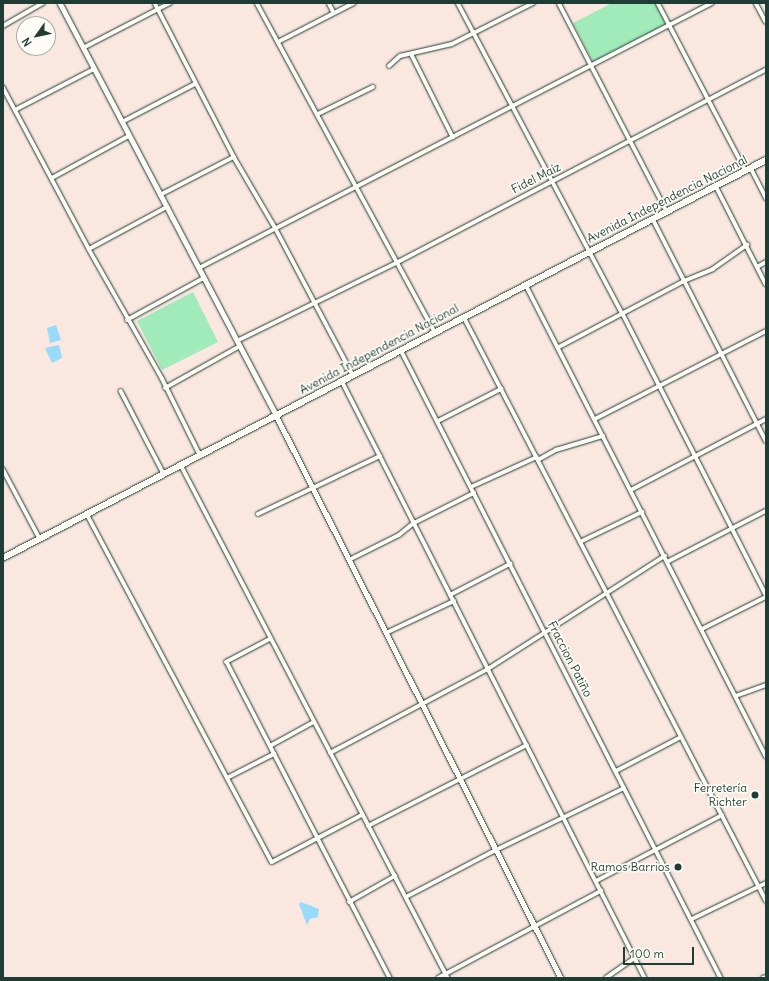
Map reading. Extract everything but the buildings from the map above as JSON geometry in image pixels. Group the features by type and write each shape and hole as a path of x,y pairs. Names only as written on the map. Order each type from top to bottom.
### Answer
{"main road":[{"name":"Avenida Independencia Nacional","path":"3,558 766,160"}],"street":[{"path":"3,26 43,3"},
{"path":"60,3 276,415 460,780 562,978"},
{"path":"155,3 195,84 234,157 276,229 353,375"},
{"path":"83,48 170,3"},
{"path":"258,3 435,332"},
{"path":"329,3 334,13"},
{"path":"278,42 354,3"},
{"path":"458,3 514,105 623,314 766,596 702,629"},
{"path":"389,66 397,57 412,55 452,44 533,3"},
{"path":"559,3 592,64 630,142 667,212"},
{"path":"658,3 709,100 766,198"},
{"path":"199,268 358,188 592,64 712,3"},
{"path":"756,3 766,22"},
{"path":"412,55 453,137"},
{"path":"15,110 94,69"},
{"name":"Fidel Maíz","path":"165,388 238,343 314,301 398,262 766,70"},
{"path":"122,122 195,84"},
{"path":"318,114 373,86"},
{"path":"3,87 200,455"},
{"path":"52,178 129,136"},
{"path":"160,195 234,157"},
{"path":"716,186 766,284"},
{"path":"89,249 167,207"},
{"path":"653,219 766,441"},
{"path":"559,347 684,281 713,269 747,246"},
{"path":"757,267 766,262"},
{"path":"127,320 204,278"},
{"path":"526,285 559,347 766,756"},
{"path":"464,317 766,900"},
{"path":"595,419 766,331"},
{"name":"Fraccion Patiño","path":"401,350 721,978"},
{"path":"342,381 645,978"},
{"path":"438,421 501,388"},
{"path":"121,391 164,474"},
{"path":"631,490 766,419"},
{"path":"471,487 556,450 603,436"},
{"path":"258,514 380,456"},
{"path":"181,465 446,976"},
{"path":"3,469 40,539"},
{"path":"349,560 399,535 414,523 474,493"},
{"path":"667,562 766,511"},
{"path":"580,542 642,512"},
{"path":"87,514 272,862 362,815"},
{"path":"330,753 423,705 488,669 544,631 664,556"},
{"path":"450,595 510,564"},
{"path":"386,634 454,601"},
{"path":"271,639 227,662 318,838 349,902 390,978"},
{"path":"736,696 766,685"},
{"path":"270,746 314,722"},
{"path":"616,771 681,737"},
{"path":"368,826 527,745"},
{"path":"227,778 274,754"},
{"path":"406,897 496,850 624,788"},
{"path":"596,880 722,815"},
{"path":"349,902 395,876"},
{"path":"692,919 766,883"},
{"path":"438,978 446,976 601,891"},
{"path":"606,978 635,958"}],"green space":[{"path":"612,3 655,3 667,25 593,62 573,23"},
{"path":"193,292 218,342 162,370 137,321"}],"water":[{"path":"56,325 61,340 50,343 47,328"},
{"path":"59,345 62,358 52,363 45,348"},
{"path":"301,902 319,909 318,917 310,919 307,925 299,904"}],"place":[{"name":"Ferretería Richter","path":"755,795"},
{"name":"Ramos Barrios","path":"678,867"}]}
